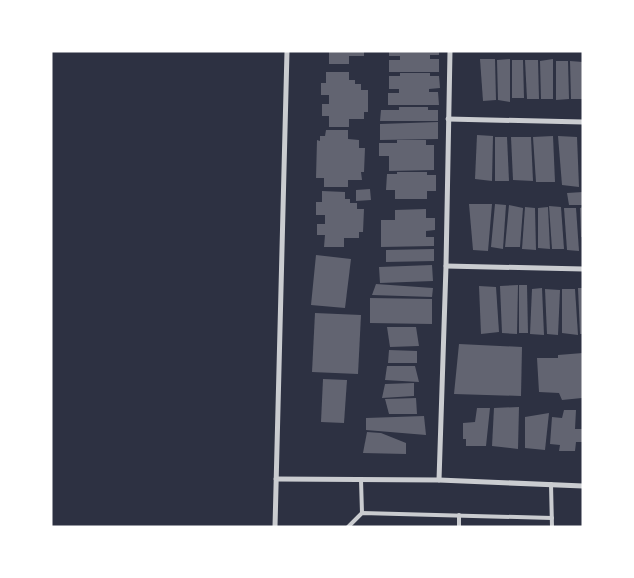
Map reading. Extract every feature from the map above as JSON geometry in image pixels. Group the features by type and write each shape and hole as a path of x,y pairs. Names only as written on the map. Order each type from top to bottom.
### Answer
{"street":[{"path":"275,527 287,51"},
{"path":"439,480 446,266 450,51"},
{"path":"448,119 583,122"},
{"path":"446,266 583,269"},
{"path":"276,479 439,480 583,486"}],"lane":[{"path":"361,480 362,513"},
{"path":"552,484 552,527"},
{"path":"348,527 362,513 552,518"},
{"path":"459,515 459,527"}],"building":[{"path":"329,51 364,51 364,56 349,56 349,64 329,64"},
{"path":"389,51 439,51 439,55 430,55 430,59 439,59 439,72 389,72 389,60 400,60 400,56 389,56"},
{"path":"480,59 495,59 496,100 483,101"},
{"path":"510,59 510,102 498,100 497,60"},
{"path":"553,59 553,99 541,99 540,61"},
{"path":"512,60 523,60 524,98 512,98"},
{"path":"525,60 538,60 539,99 527,99"},
{"path":"556,61 568,61 569,99 556,100"},
{"path":"570,61 583,62 583,99 571,99"},
{"path":"326,72 349,72 349,80 355,80 355,84 361,84 361,90 368,90 368,112 364,112 364,119 349,119 349,127 329,127 329,116 322,116 322,104 329,104 329,95 321,95 321,83 326,83"},
{"path":"400,73 430,73 430,76 439,76 440,88 429,89 429,92 438,92 439,105 388,105 388,93 399,93 399,89 389,89 389,76 400,76"},
{"path":"399,107 428,107 428,110 438,110 438,121 380,121 381,110 399,110"},
{"path":"438,122 438,139 380,140 380,124"},
{"path":"326,130 348,130 348,139 359,140 359,148 365,148 364,172 361,172 362,180 348,180 348,187 324,187 324,178 316,178 317,140 320,141 320,136 325,136"},
{"path":"477,135 493,136 492,181 475,179"},
{"path":"553,136 555,182 536,182 533,137"},
{"path":"558,136 577,137 579,187 562,185"},
{"path":"495,137 507,137 509,181 495,181"},
{"path":"511,137 531,137 533,181 513,180"},
{"path":"397,140 426,140 426,145 434,145 434,170 389,171 389,156 379,156 379,143 397,143"},
{"path":"397,172 427,172 427,175 436,175 436,191 427,191 427,199 395,199 395,190 386,190 387,174 397,174"},
{"path":"370,189 371,200 356,201 356,190"},
{"path":"322,191 345,192 345,199 350,199 350,203 357,203 357,209 364,209 363,232 359,232 359,238 344,238 344,247 324,247 325,235 317,235 317,224 325,224 325,215 316,215 316,202 322,202"},
{"path":"583,192 583,205 569,205 567,193"},
{"path":"469,204 492,204 488,251 473,250"},
{"path":"495,204 506,205 503,249 491,247"},
{"path":"509,205 523,208 520,247 505,247"},
{"path":"549,206 561,207 564,249 552,249"},
{"path":"525,207 535,208 536,250 522,249"},
{"path":"548,207 550,249 538,248 538,208"},
{"path":"583,207 583,237 581,237 580,208"},
{"path":"564,208 576,208 579,251 567,250"},
{"path":"426,209 426,218 435,218 435,230 426,231 426,237 434,237 434,246 381,247 381,220 395,220 395,210"},
{"path":"434,249 434,261 386,262 386,250"},
{"path":"316,255 351,259 345,308 311,305"},
{"path":"432,265 433,281 380,283 379,267"},
{"path":"376,284 433,288 432,297 372,295"},
{"path":"518,285 517,334 502,333 500,286"},
{"path":"519,285 527,285 528,333 519,333"},
{"path":"479,286 496,287 499,332 481,334"},
{"path":"542,288 544,335 530,334 532,289"},
{"path":"578,288 583,288 583,334 580,334"},
{"path":"545,289 560,290 558,335 547,334"},
{"path":"562,289 575,289 578,335 562,333"},
{"path":"370,298 432,299 432,324 370,323"},
{"path":"315,313 361,315 358,374 312,372"},
{"path":"387,327 416,327 419,346 390,347"},
{"path":"459,344 522,347 521,396 454,394"},
{"path":"389,350 417,351 417,363 388,363"},
{"path":"583,353 582,398 562,400 559,393 539,392 537,358 558,358 558,355"},
{"path":"387,366 415,366 419,382 385,380"},
{"path":"323,379 347,380 344,423 321,422"},
{"path":"414,383 414,396 382,398 385,384"},
{"path":"416,398 417,414 389,414 385,399"},
{"path":"519,407 518,449 492,446 494,408"},
{"path":"477,408 490,408 486,446 466,446 466,439 463,439 463,423 475,422"},
{"path":"564,410 576,410 575,429 582,429 583,442 576,442 575,451 559,451 560,445 550,444 552,417 562,418"},
{"path":"549,413 545,450 525,448 525,417"},
{"path":"424,416 426,435 366,430 366,418"},
{"path":"367,432 381,433 406,443 406,454 363,453"}]}
